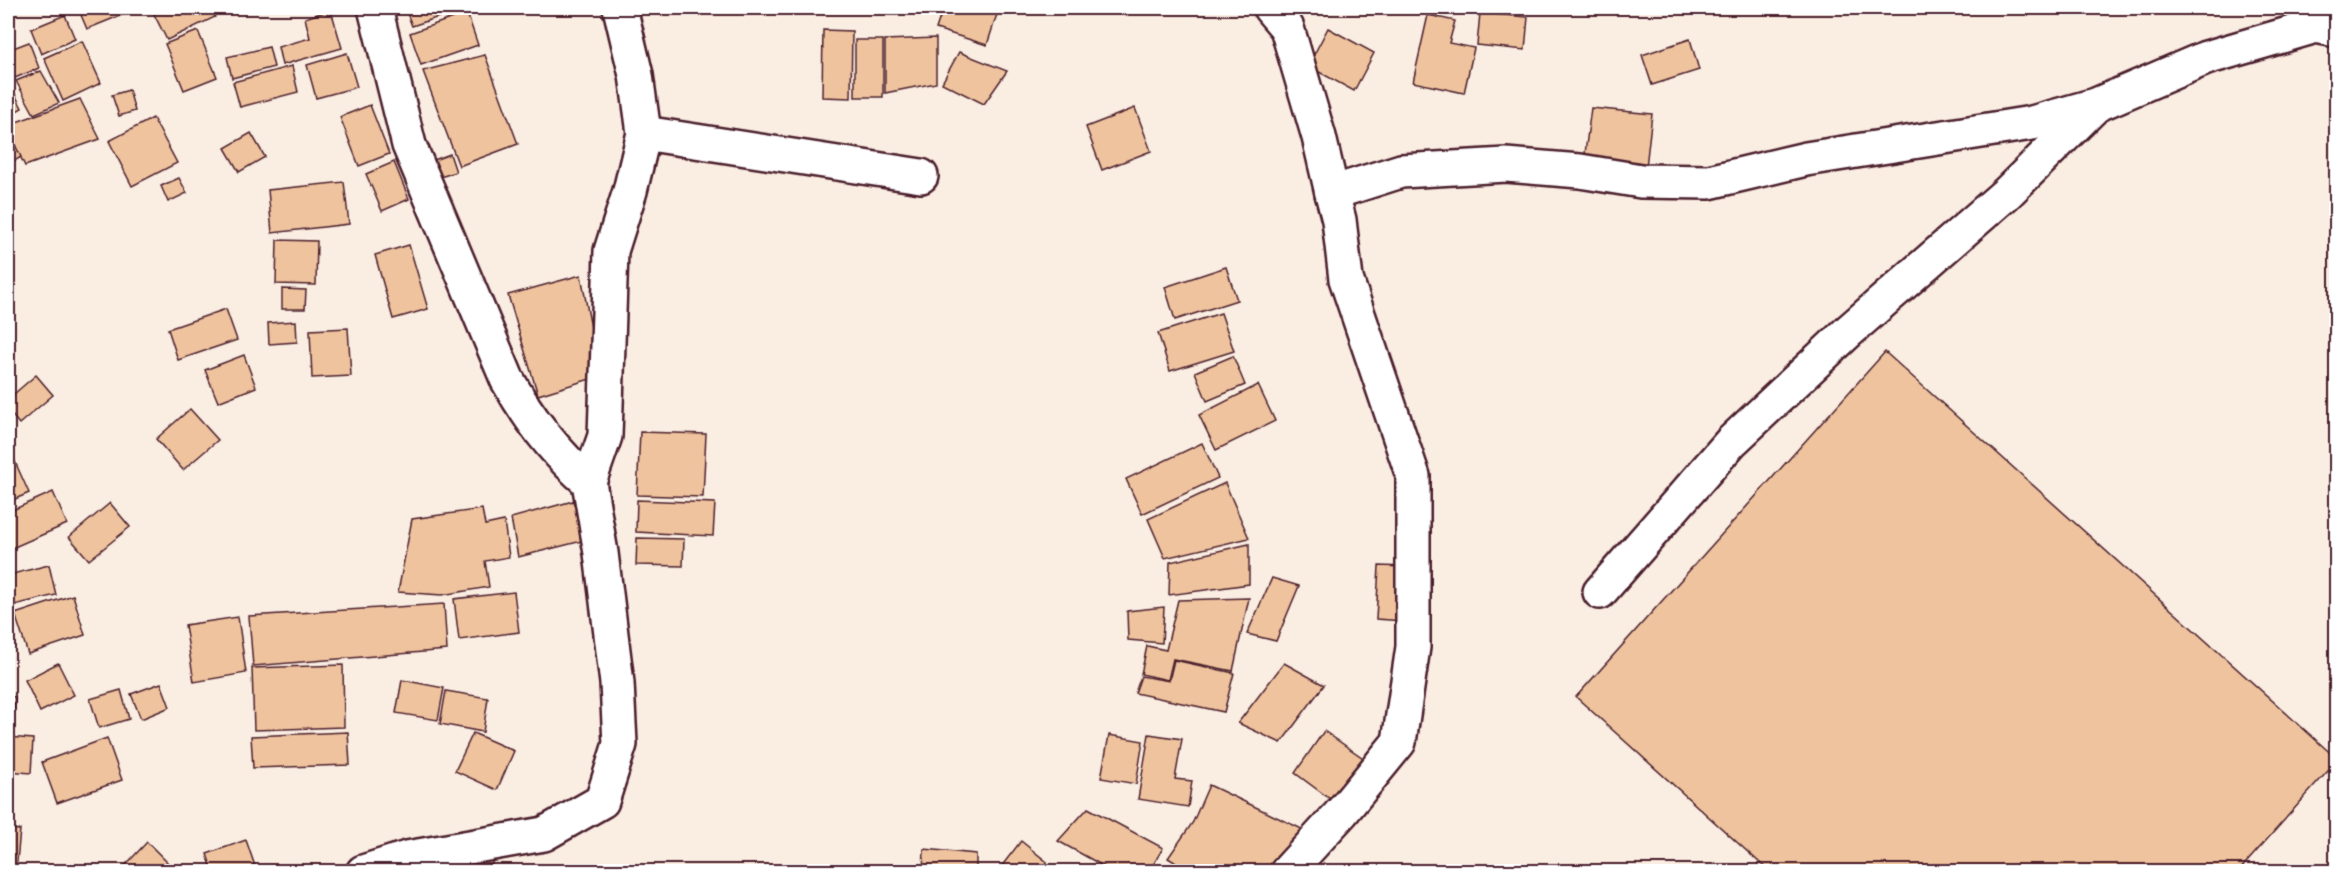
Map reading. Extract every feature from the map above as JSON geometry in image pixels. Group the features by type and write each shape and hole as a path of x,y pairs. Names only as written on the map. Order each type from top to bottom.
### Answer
{"street":[{"path":"375,8 409,145 507,379 524,409 549,443 589,482"},
{"path":"363,872 407,858 544,834 602,801 620,744 617,683 601,554 589,482 605,436 611,251 630,191 644,132 636,75 620,8"},
{"path":"1270,8 1287,28 1319,137 1339,220 1346,279 1413,476 1413,647 1400,742 1342,812 1287,872"},
{"path":"1332,193 1401,171 1506,165 1580,171 1641,181 1709,182 1806,159 2032,123 2096,105 2206,58 2316,26 2337,30"},
{"path":"1600,592 1731,442 1849,331 2008,192 2096,105"},
{"path":"644,132 921,176"}],"building":[{"path":"78,8 122,8 124,14 87,29"},
{"path":"162,8 211,8 215,17 167,40 153,12"},
{"path":"405,8 462,8 463,9 412,26"},
{"path":"943,8 999,8 987,45 936,29"},
{"path":"331,10 342,48 282,65 278,47 310,38 305,18"},
{"path":"467,13 478,45 421,65 410,33"},
{"path":"1480,13 1528,17 1525,50 1477,45"},
{"path":"65,15 75,39 41,54 31,29"},
{"path":"1428,15 1455,21 1449,43 1474,48 1464,93 1413,82"},
{"path":"1328,28 1374,53 1354,91 1308,66"},
{"path":"823,30 852,31 851,98 822,97"},
{"path":"198,31 217,77 184,90 165,44"},
{"path":"936,38 936,83 885,93 885,40"},
{"path":"1690,39 1699,70 1652,85 1642,55"},
{"path":"855,40 883,40 883,97 855,97"},
{"path":"82,41 101,83 63,101 44,58"},
{"path":"29,42 39,68 10,80 8,50"},
{"path":"269,47 274,67 232,78 227,57"},
{"path":"959,52 1007,71 984,104 942,83"},
{"path":"347,53 357,87 316,98 307,65"},
{"path":"485,55 518,144 459,166 423,71"},
{"path":"292,66 298,92 240,107 233,82"},
{"path":"41,71 59,103 34,114 16,81"},
{"path":"8,81 22,108 8,116"},
{"path":"129,90 135,111 119,116 112,95"},
{"path":"80,99 100,139 25,166 8,131 8,125"},
{"path":"370,105 389,154 359,166 340,117"},
{"path":"1135,108 1151,151 1102,170 1086,127"},
{"path":"1591,108 1652,114 1646,167 1584,161"},
{"path":"153,118 177,163 132,186 109,141"},
{"path":"8,131 21,157 8,165"},
{"path":"251,133 265,157 239,172 225,148"},
{"path":"450,154 456,172 440,177 434,160"},
{"path":"394,162 409,199 382,211 366,174"},
{"path":"179,178 187,193 168,202 161,186"},
{"path":"344,182 349,224 272,233 268,190"},
{"path":"277,240 317,241 316,285 276,284"},
{"path":"409,245 428,309 393,319 375,255"},
{"path":"1226,267 1237,300 1175,320 1165,287"},
{"path":"581,275 600,376 538,395 508,295"},
{"path":"282,289 306,290 305,309 282,309"},
{"path":"226,309 237,340 178,360 168,329"},
{"path":"1221,313 1234,351 1170,371 1158,333"},
{"path":"296,321 297,342 269,344 268,323"},
{"path":"348,328 351,376 312,378 310,330"},
{"path":"1885,352 2336,758 2336,762 2238,872 1770,872 1576,697"},
{"path":"244,355 256,387 218,402 205,370"},
{"path":"1233,356 1245,385 1207,401 1195,372"},
{"path":"36,375 53,395 19,424 8,410 8,399"},
{"path":"1258,385 1275,421 1216,450 1199,415"},
{"path":"190,409 218,440 183,470 156,439"},
{"path":"640,432 706,434 703,497 637,495"},
{"path":"1202,443 1218,478 1142,514 1126,479"},
{"path":"8,446 29,493 8,502"},
{"path":"1225,483 1249,538 1165,558 1148,519"},
{"path":"53,492 67,524 12,548 8,539 8,512"},
{"path":"637,500 715,503 713,536 636,532"},
{"path":"573,501 586,540 518,557 511,518"},
{"path":"110,503 130,527 89,560 69,537"},
{"path":"482,509 485,525 504,521 509,557 485,561 489,587 442,595 398,592 412,519"},
{"path":"637,538 684,539 683,566 636,565"},
{"path":"1249,544 1249,584 1169,595 1170,562"},
{"path":"49,565 56,595 10,606 8,575"},
{"path":"1379,566 1406,567 1404,621 1376,619"},
{"path":"1272,578 1299,586 1276,641 1247,634"},
{"path":"514,592 519,632 459,640 454,599"},
{"path":"73,595 85,635 28,654 15,614"},
{"path":"1249,598 1233,671 1173,659 1168,680 1141,674 1147,646 1166,650 1178,600"},
{"path":"444,604 447,650 253,666 249,616"},
{"path":"1164,607 1162,643 1128,640 1127,611"},
{"path":"238,617 246,673 194,682 185,625"},
{"path":"1174,660 1234,673 1224,712 1135,693 1141,676 1169,681"},
{"path":"58,663 74,695 40,712 25,680"},
{"path":"1284,663 1324,685 1281,743 1238,723"},
{"path":"343,665 344,727 254,730 252,668"},
{"path":"402,680 444,688 438,720 396,713"},
{"path":"161,683 170,707 141,719 131,694"},
{"path":"121,690 129,719 99,728 90,699"},
{"path":"446,691 488,698 483,732 440,724"},
{"path":"8,696 15,697 13,728 8,727"},
{"path":"1324,731 1366,760 1334,802 1295,773"},
{"path":"348,732 350,765 253,768 251,736"},
{"path":"473,733 514,751 497,790 455,771"},
{"path":"1149,734 1182,739 1175,779 1192,781 1188,807 1138,799"},
{"path":"1109,735 1143,741 1136,784 1101,778"},
{"path":"8,737 33,739 31,773 8,771"},
{"path":"107,738 122,780 57,803 42,762"},
{"path":"1209,785 1304,830 1272,872 1191,872 1168,858 1193,822"},
{"path":"1088,808 1163,848 1149,872 1114,872 1058,841"},
{"path":"8,829 20,830 16,872 8,872"},
{"path":"246,840 257,872 213,872 207,854"},
{"path":"1021,841 1047,862 1040,872 997,872"},
{"path":"147,842 177,872 119,872"},
{"path":"924,849 976,854 976,872 923,872"},
{"path":"492,861 492,872 456,872 455,863"}]}
